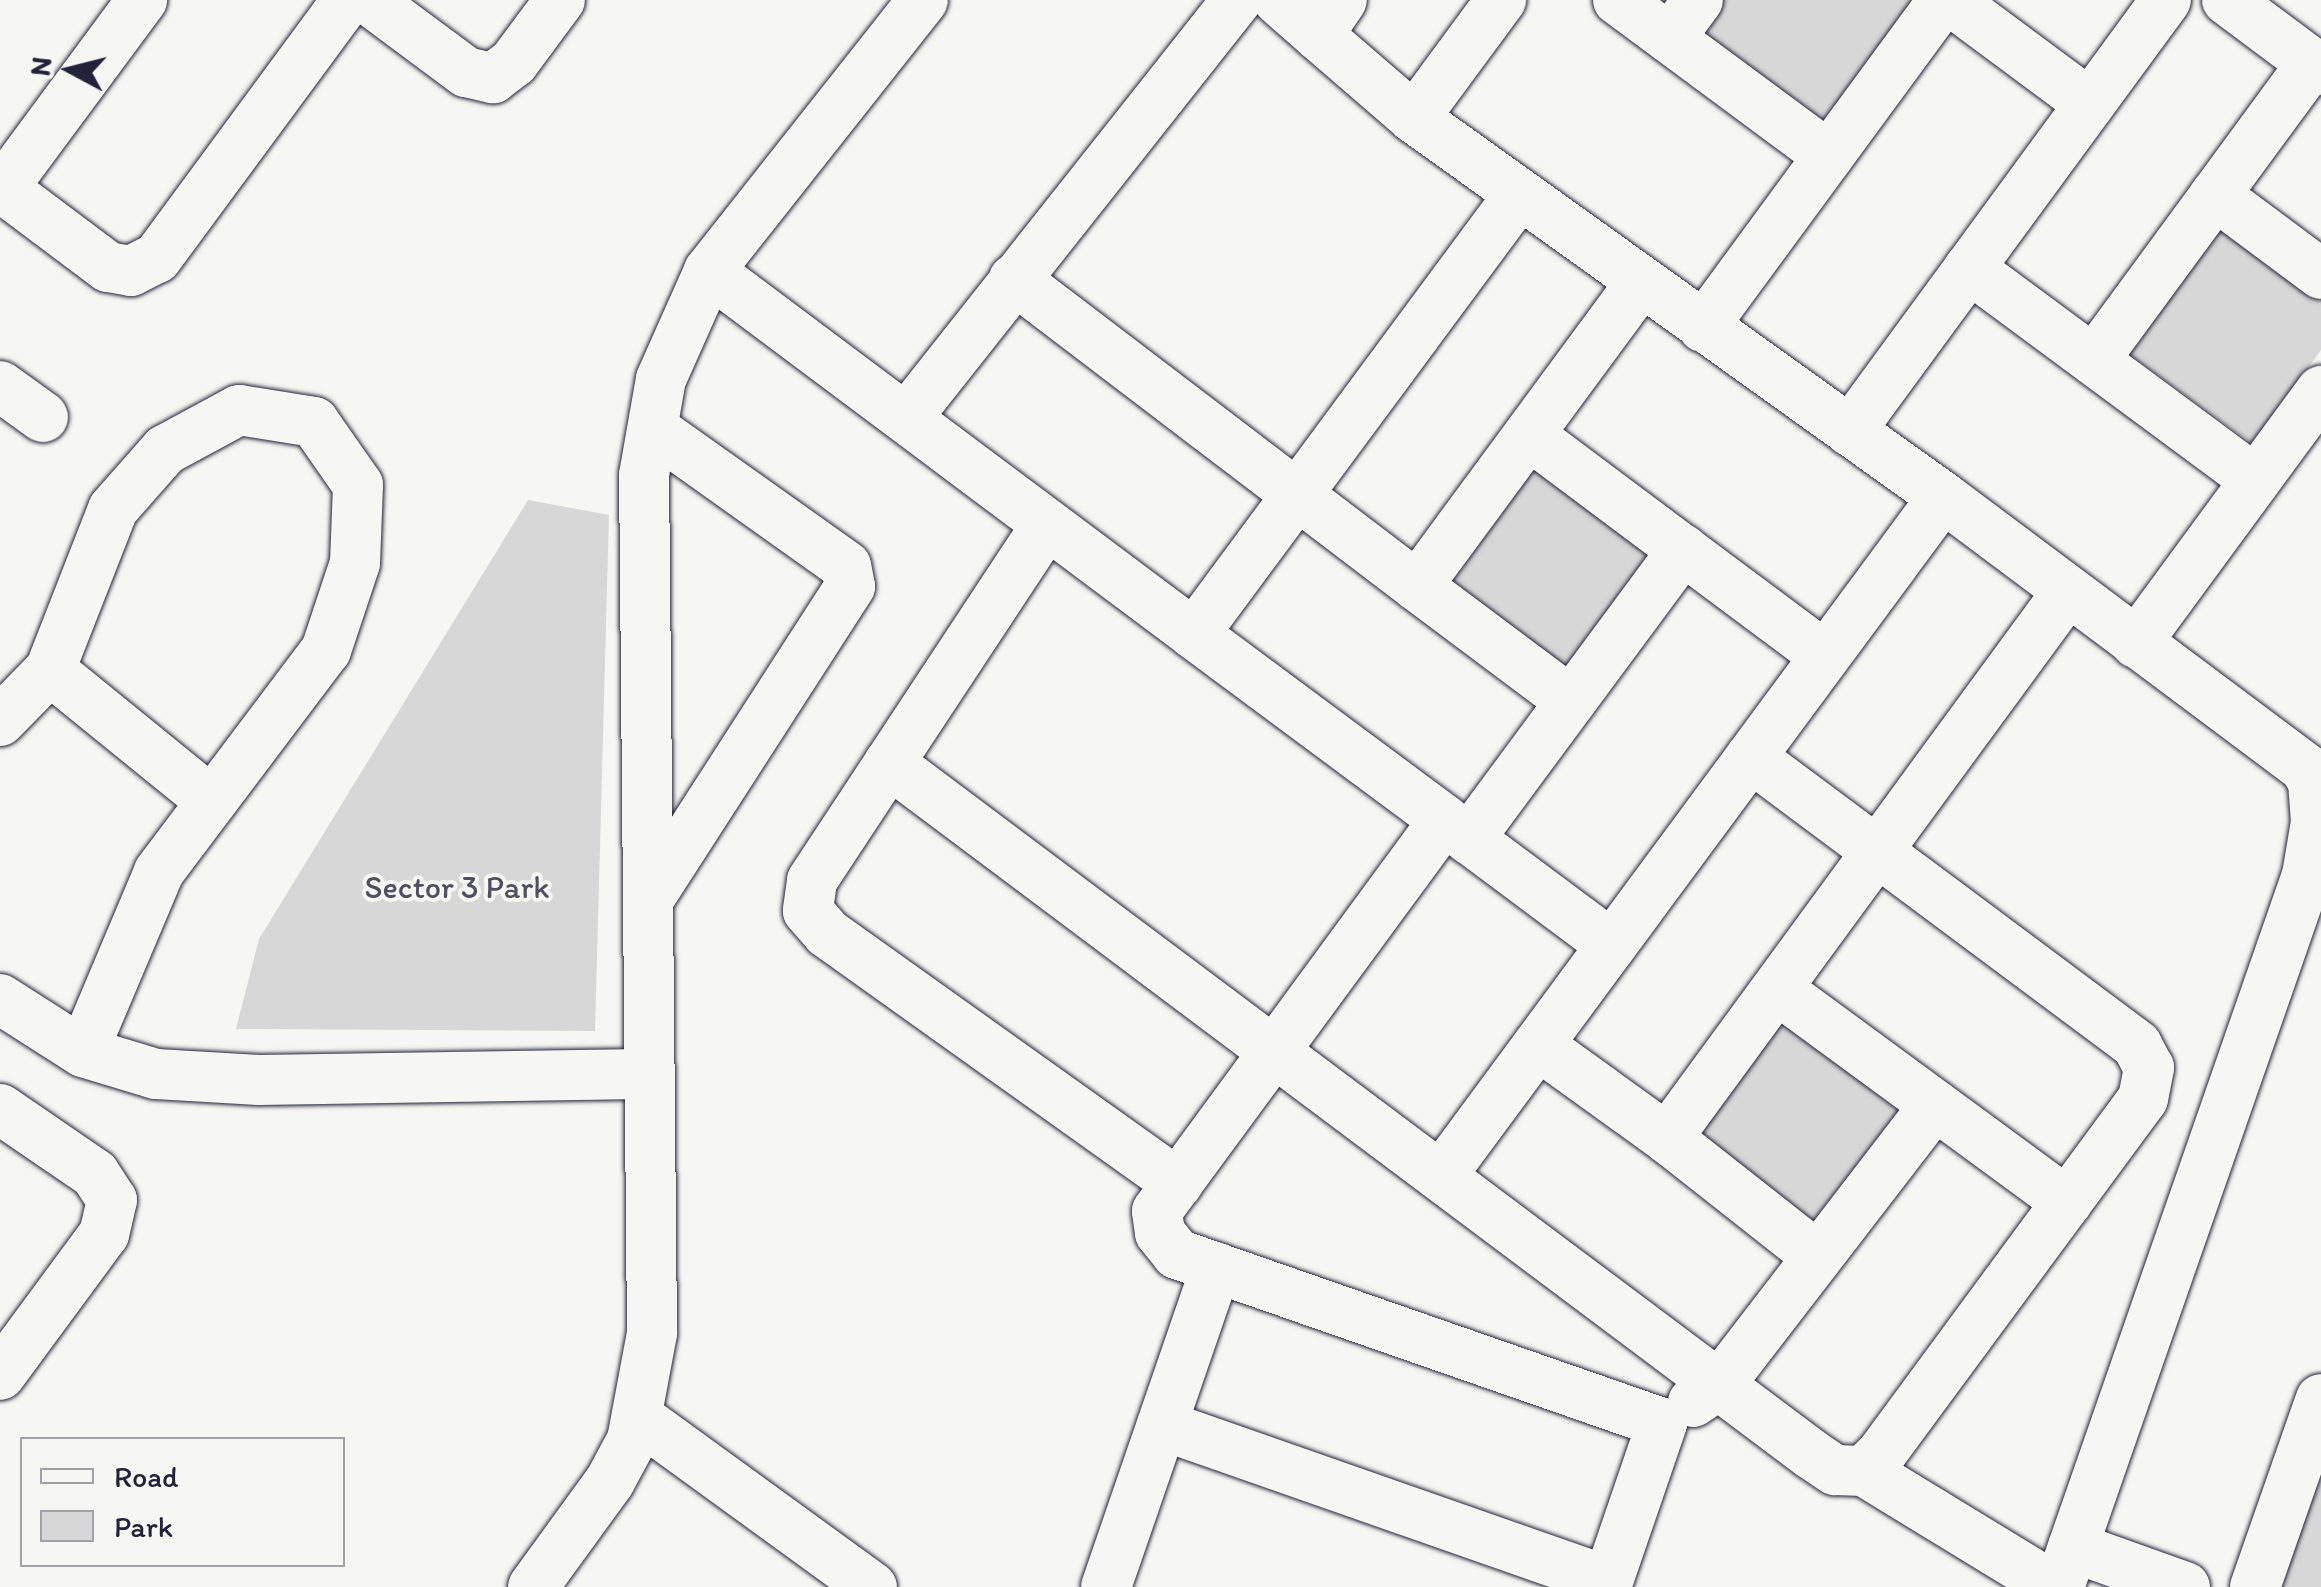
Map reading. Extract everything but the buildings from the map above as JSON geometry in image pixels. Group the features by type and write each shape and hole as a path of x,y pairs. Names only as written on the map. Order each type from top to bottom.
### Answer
{"street":[{"path":"142,0 1,187 108,266 131,271 156,258 347,0"},
{"path":"369,0 466,72 493,78 514,62 560,0"},
{"path":"545,1582 610,1480 639,1418 652,1334 644,475 661,378 709,271 922,0"},
{"path":"907,418 1237,0"},
{"path":"1278,0 1330,18 1414,118 1943,497 2136,642 2313,756 2316,822 2307,875 2062,1574"},
{"path":"1414,118 1501,0"},
{"path":"1618,0 1684,19 1829,156"},
{"path":"1703,327 1947,0 2090,104"},
{"path":"1850,431 2166,0"},
{"path":"2094,360 2316,66 2227,0"},
{"path":"1194,634 1519,195"},
{"path":"2215,195 2321,274"},
{"path":"1970,268 2256,480"},
{"path":"709,271 1612,945"},
{"path":"1014,279 1571,702"},
{"path":"1417,586 1641,282"},
{"path":"0,386 43,418"},
{"path":"2136,642 2321,391"},
{"path":"0,722 50,670 113,509 165,450 239,410 314,422 358,485 355,562 326,650 160,872 83,1052"},
{"path":"648,900 850,586 846,566 653,428"},
{"path":"1529,435 1825,656"},
{"path":"1441,1176 1943,497"},
{"path":"1047,524 812,881 808,912 827,934 1178,1183"},
{"path":"1662,1423 1177,1254 1160,1232 1157,1212 1274,1050 1456,830 1571,702 1682,550"},
{"path":"1667,1138 2068,591"},
{"path":"50,670 211,801"},
{"path":"1752,757 2137,1044 2150,1068 2143,1099 1881,1454 1864,1470"},
{"path":"889,763 1835,1470 1864,1470 2062,1574 2185,1587"},
{"path":"1777,989 2067,1202"},
{"path":"0,999 83,1052 156,1074 259,1080 650,1074"},
{"path":"1538,1045 1667,1138 1818,1257"},
{"path":"1162,1425 1607,1584 1662,1423 1720,1384 1935,1105"},
{"path":"0,1109 94,1174 112,1200 104,1234 8,1348"},
{"path":"1116,1584 1162,1425 1216,1267"},
{"path":"2255,1587 2320,1407"},
{"path":"639,1418 872,1587"}],"green space":[{"path":"1723,0 1919,0 1828,124 1701,31"},
{"path":"2218,224 2321,300 2321,350 2253,444 2125,351"},
{"path":"1533,459 1660,551 1568,678 1441,586"},
{"name":"Sector 3 Park","path":"528,500 609,515 595,1031 236,1029 259,939"},
{"path":"1785,1012 1912,1104 1820,1231 1693,1139"},
{"path":"2321,1472 2321,1587 2281,1587"}]}
